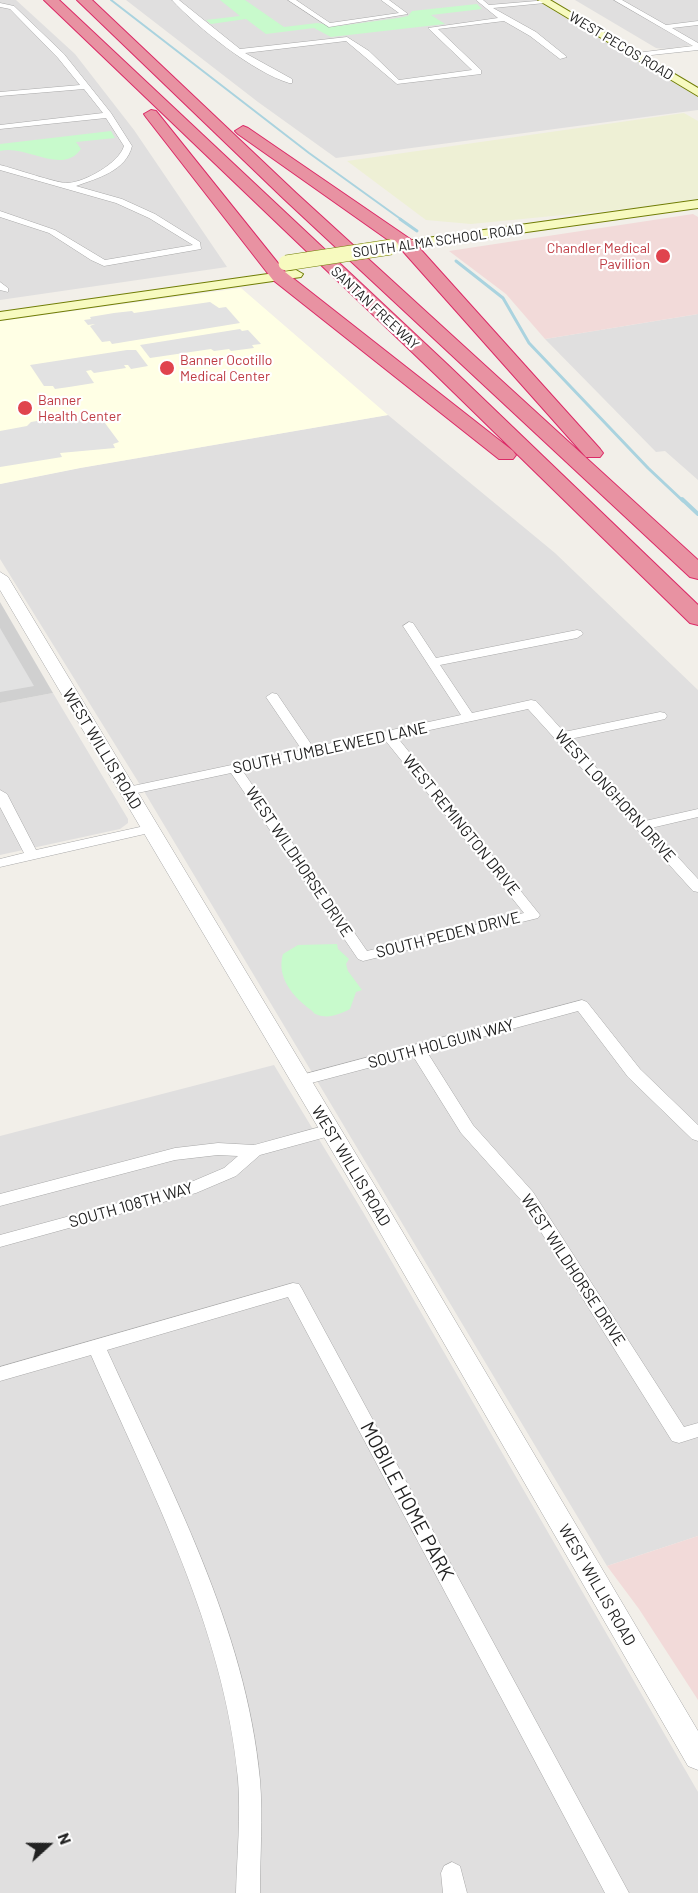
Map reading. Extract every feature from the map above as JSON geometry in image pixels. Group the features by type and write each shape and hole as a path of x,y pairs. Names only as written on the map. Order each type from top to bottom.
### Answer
{"highway":[{"name":"SANTAN FREEWAY","path":"51,0 442,370 698,618"},
{"name":"SANTAN FREEWAY","path":"84,0 290,196 698,573"},
{"path":"90,36 271,268 531,474 670,591"},
{"path":"147,59 402,252 698,567"}],"main road":[{"name":"WEST PECOS ROAD","path":"544,0 698,93"},
{"path":"544,0 578,11"},
{"name":"WEST PECOS ROAD","path":"559,0 698,82"},
{"name":"SOUTH ALMA SCHOOL ROAD","path":"402,252 698,204"},
{"name":"SOUTH ALMA SCHOOL ROAD","path":"0,306 225,272 402,252 698,213"},
{"path":"225,272 271,268"},
{"name":"SOUTH ALMA SCHOOL ROAD","path":"0,316 271,268"},
{"path":"48,309 58,303 99,296 110,290"}],"street":[{"path":"175,0 241,51 279,78 289,81"},
{"path":"291,0 329,25 405,14 384,0"},
{"path":"479,0 505,19 533,34 563,57"},
{"path":"486,7 544,0"},
{"path":"617,0 698,47"},
{"path":"3,5 12,7 61,56 108,115 128,146 126,155 118,164 69,186"},
{"path":"241,51 347,39 397,81 478,72 432,28 505,19"},
{"path":"665,27 698,23"},
{"path":"636,55 698,47"},
{"path":"0,94 86,87"},
{"path":"0,127 108,115"},
{"path":"0,167 119,201 152,216 196,244 198,248 104,263 55,233 0,214"},
{"name":"WEST WILLIS ROAD","path":"0,577 331,1130 698,1757"},
{"path":"409,626 469,718"},
{"path":"434,662 577,634"},
{"path":"272,697 310,752"},
{"name":"SOUTH TUMBLEWEED LANE","path":"128,791 531,704"},
{"name":"WEST LONGHORN DRIVE","path":"531,704 698,888"},
{"path":"560,737 660,716"},
{"name":"WEST REMINGTON DRIVE","path":"388,735 533,915"},
{"name":"WEST WILDHORSE DRIVE","path":"234,768 363,956"},
{"path":"0,794 32,856"},
{"path":"642,826 698,813"},
{"path":"0,862 149,829"},
{"name":"SOUTH PEDEN DRIVE","path":"363,956 533,915"},
{"name":"SOUTH HOLGUIN WAY","path":"300,1081 582,1005 634,1073 698,1135"},
{"name":"WEST WILDHORSE DRIVE","path":"418,1051 467,1129 527,1196 689,1433"},
{"name":"SOUTH 108TH WAY","path":"0,1200 175,1154 218,1149 254,1151 331,1130"},
{"name":"SOUTH 108TH WAY","path":"0,1241 190,1189 230,1172 254,1151"},
{"name":"MOBILE HOME PARK","path":"0,1374 293,1289 617,1893"},
{"path":"96,1346 199,1576 224,1654 238,1714 249,1780 248,1893"}],"shaded area":[{"path":"0,0 16,0 75,54 134,130 227,267 0,300"},
{"path":"126,0 536,0 698,97 698,110 336,158 258,102"},
{"path":"575,0 698,0 698,44 666,49 656,48"},
{"path":"684,113 698,121 698,199 635,208 471,224 426,220 347,161"},
{"path":"693,214 698,217 698,314 545,339 506,294 449,251"},
{"name":"Banner Ocotillo Medical Center","path":"241,288 388,415 0,484 0,321"},
{"path":"210,302 219,308 226,307 240,323 112,344 110,341 102,342 90,326 95,324 88,325 84,320 114,313 132,311 134,313"},
{"path":"698,314 698,480 665,451 656,452 545,339"},
{"path":"240,329 248,330 261,344 252,345 254,348 231,351 211,349 150,358 140,345"},
{"path":"136,350 148,366 131,369 128,365 124,365 126,368 94,373 91,370 86,371 94,383 69,387 55,389 53,386 44,386 30,365"},
{"path":"99,415 119,442 113,444 115,448 60,453 62,457 0,467 0,431 54,418 64,420"},
{"path":"388,415 555,553 698,690 698,1536 607,1566 142,788 0,559 0,484"},
{"path":"0,602 53,693 0,703"},
{"path":"0,628 34,686 0,692"},
{"path":"53,693 128,819 128,823 120,829 0,855 0,703"},
{"path":"274,1065 363,1212 698,1792 698,1893 0,1893 0,1136"},
{"path":"698,1536 698,1700 639,1609 607,1566"}],"green space":[{"path":"220,0 245,0 284,27 317,23 339,26 408,16 412,11 477,4 482,9 431,15 445,24 331,37 314,28 266,34 246,19 211,24 206,20 240,16"},
{"path":"111,131 115,138 76,142 81,149 73,157 64,160 54,160 10,150 0,151 0,144"},
{"path":"337,944 338,949 349,959 346,964 348,971 362,990 356,992 350,1009 334,1015 322,1016 315,1014 292,993 284,978 281,962 283,954 298,945"}],"waterway":[{"path":"111,0 309,153 402,220"},
{"path":"400,219 417,231"},
{"path":"456,261 503,298 529,343 648,468 683,501"},
{"path":"682,499 698,514"}],"place":[{"name":"Chandler Medical Pavillion","path":"663,256"},
{"name":"Banner Ocotillo Medical Center","path":"167,368"},
{"name":"Banner Health Center","path":"25,408"}]}
